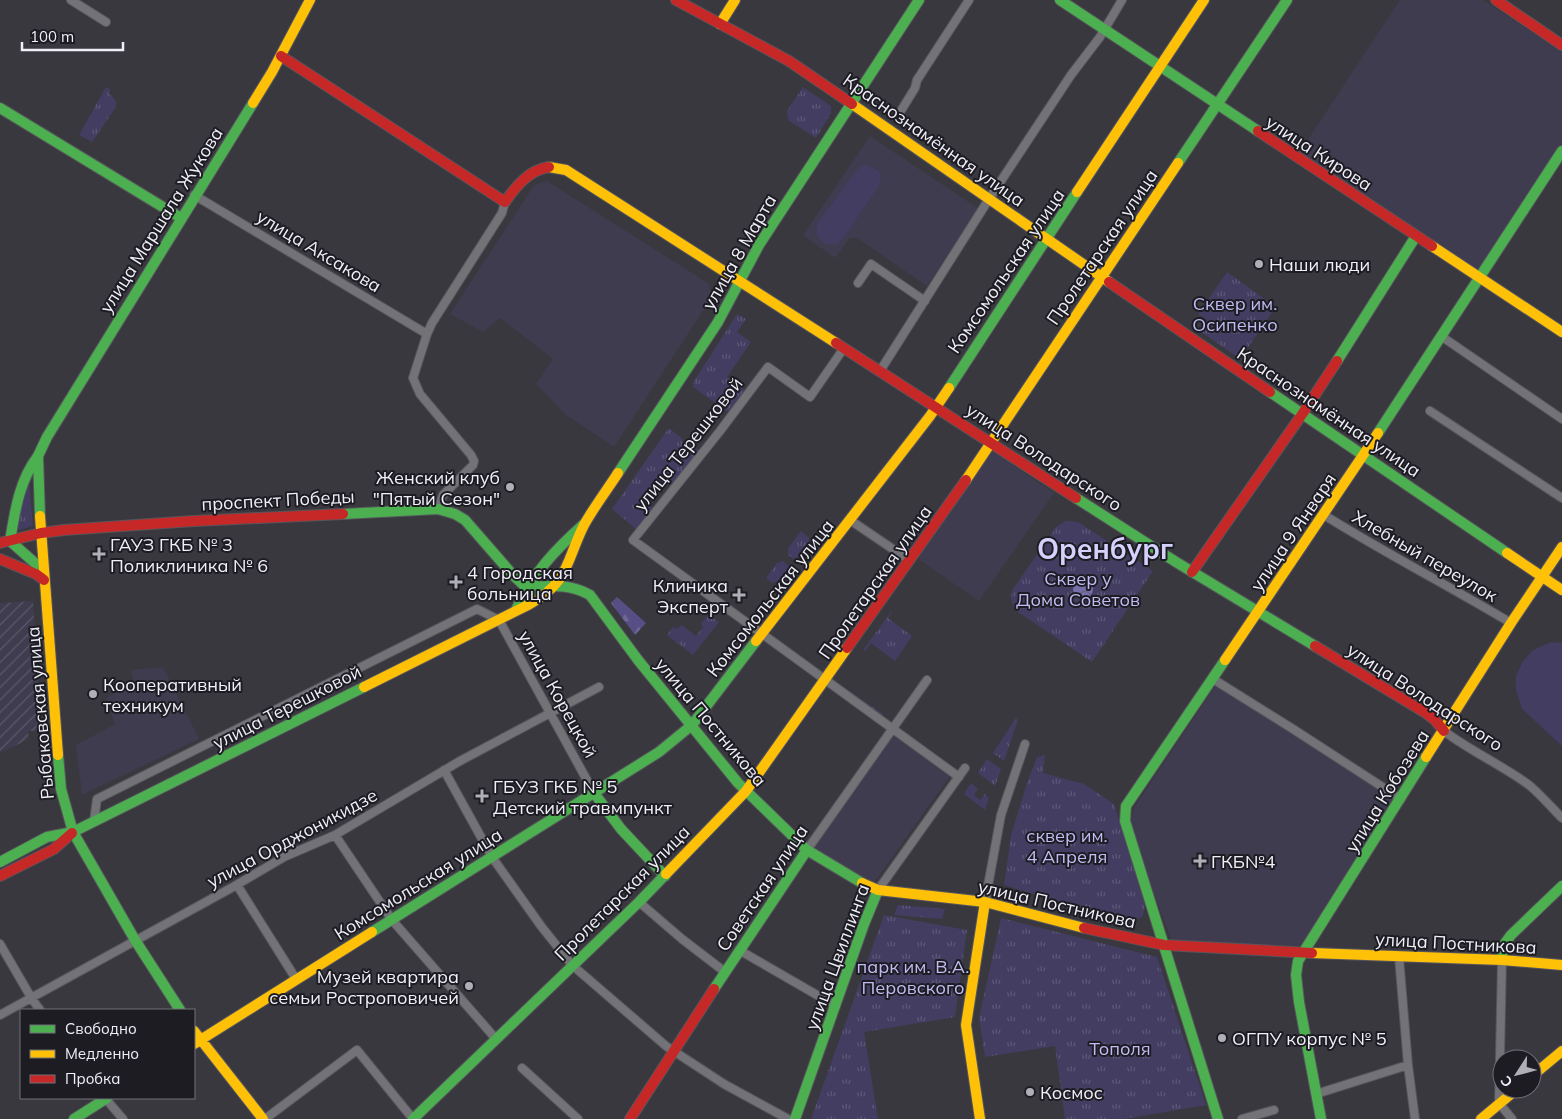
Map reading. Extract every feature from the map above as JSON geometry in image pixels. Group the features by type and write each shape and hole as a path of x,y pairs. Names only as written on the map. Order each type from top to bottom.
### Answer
{"main road":[{"name":"улица Маршала Жукова","path":"5,542 26,473 281,56 310,0"},
{"name":"Краснознамённая улица","path":"676,0 774,50 1262,388 1364,454 1562,590"},
{"path":"720,24 736,0"},
{"name":"улица 8 Марта","path":"555,585 567,565 587,521 718,321 759,245 919,0"},
{"name":"улица Кирова","path":"1060,0 1160,68 1562,332"},
{"name":"Комсомольская улица","path":"197,1042 659,752 692,725 936,406 1204,0"},
{"name":"Пролетарская улица","path":"413,1119 639,902 746,791 992,443 1287,0"},
{"path":"1496,0 1562,45"},
{"path":"281,56 505,202"},
{"path":"0,108 181,218"},
{"name":"улица 9 Января","path":"1218,1119 1124,821 1126,806 1324,515 1562,151"},
{"name":"улица Володарского","path":"505,202 512,192 535,171 545,167 556,167 566,170 1192,572 1426,713 1444,731"},
{"path":"1192,572 1303,413 1416,236"},
{"name":"улица Маршала Жукова","path":"38,456 37,482 41,533"},
{"name":"проспект Победы","path":"5,542 41,533 176,522 438,509 455,514 465,520 536,600"},
{"name":"улица 8 Марта","path":"526,587 570,536 587,521"},
{"name":"Рыбаковская улица","path":"41,533 61,789 67,815 73,832 135,940 179,1009"},
{"path":"5,542 44,576"},
{"name":"улица Кобозева","path":"1321,1119 1296,975 1298,960 1511,623 1562,547"},
{"path":"0,559 44,576"},
{"path":"516,610 526,587 555,585"},
{"name":"улица Терешковой","path":"0,862 48,837 73,832 94,822 499,620 536,600 555,585"},
{"name":"улица Постникова","path":"555,585 578,589 590,595 638,660 746,791 807,850 865,886 878,890 986,902 1106,934 1164,945 1399,957 1502,960 1562,965"},
{"name":"улица Корецкой","path":"594,792 621,829 664,876"},
{"name":"улица Терешковой","path":"0,876 54,849 73,832"},
{"name":"Советская улица","path":"630,1119 807,850"},
{"path":"1502,960 1504,946 1511,935 1562,886"},
{"name":"улица Цвиллинга","path":"795,1119 864,924 878,890"},
{"path":"980,1119 966,1025 986,902"},
{"path":"197,1042 264,1119"},
{"path":"1542,1068 1562,1052"},
{"path":"74,1119 104,1099"},
{"path":"1481,1119 1505,1099"}],"street":[{"path":"71,0 106,22"},
{"path":"899,114 915,88 917,80 969,0"},
{"path":"880,371 989,199 1071,75 1104,30 1122,0"},
{"name":"улица Аксакова","path":"194,196 427,334"},
{"path":"438,509 443,495 474,461 416,389 414,373 432,323 502,212 505,202"},
{"path":"858,283 871,264 926,300"},
{"path":"1441,336 1562,420"},
{"name":"улица Терешковой","path":"762,635 633,540 720,432 768,367 810,397 844,348"},
{"path":"1430,411 1562,498"},
{"name":"Хлебный переулок","path":"1324,515 1370,544 1511,623"},
{"path":"850,520 909,560"},
{"path":"94,822 97,799 477,609 499,620"},
{"name":"улица Корецкой","path":"499,620 594,792"},
{"path":"762,635 959,777"},
{"path":"1213,679 1401,799"},
{"name":"Советская улица","path":"807,850 927,680"},
{"name":"улица Орджоникидзе","path":"0,1015 237,885 284,857 335,835 444,770 599,687"},
{"name":"улица Володарского","path":"1444,731 1530,786 1562,818"},
{"path":"986,902 1001,815 1024,744"},
{"name":"улица Цвиллинга","path":"878,890 965,768"},
{"path":"444,770 492,857 530,912 572,965 618,1006 674,1051 724,1084 788,1119"},
{"path":"335,835 392,920 496,1040"},
{"path":"237,885 296,979"},
{"path":"639,902 682,939 725,972"},
{"path":"0,944 39,1009"},
{"path":"740,950 836,1006"},
{"path":"1399,957 1408,1066 1415,1119"},
{"path":"1502,960 1499,1104 1512,1119"},
{"path":"264,1119 358,1050 413,1119"},
{"path":"1316,1094 1408,1066"},
{"path":"522,1068 578,1119"},
{"path":"107,1099 123,1119"},
{"path":"1242,1119 1274,1110"}],"shaded area":[{"path":"1400,0 1483,0 1562,52 1562,143 1479,271 1299,153"},
{"path":"870,136 979,209 927,286 857,238 850,238 835,258 803,235"},
{"path":"547,181 708,283 712,297 614,447 566,415 536,384 553,359 500,318 483,332 450,314 534,185"},
{"path":"992,451 1054,493 979,601 917,558"},
{"path":"33,601 41,731 28,731 29,739 0,753 0,603"},
{"path":"163,667 199,739 82,795 76,745 115,724 106,698 134,683 131,670"},
{"path":"1216,685 1394,799 1302,946 1172,942 1129,825 1135,806"},
{"path":"894,733 951,775 873,884 812,848"}],"green space":[{"path":"106,87 111,90 109,93 116,101 116,107 92,142 79,135"},
{"path":"803,87 831,106 831,113 816,138 788,120 787,111"},
{"path":"863,165 868,165 879,171 881,177 880,184 843,239 837,244 826,244 818,235 818,223 857,169"},
{"name":"Сквер им. Осипенко","path":"1227,272 1276,307 1240,359 1200,331 1207,320 1198,314"},
{"path":"737,314 746,319 737,332 751,342 727,377 745,390 728,412 693,387 694,381"},
{"path":"668,429 683,439 682,442 691,449 694,446 699,451 670,486 665,483 649,504 653,508 636,529 612,509"},
{"path":"29,479 33,526 16,531"},
{"name":"Сквер у Дома Советов","path":"1066,521 1078,522 1153,571 1092,662 1018,612 1012,602 1013,589 1056,527"},
{"path":"801,531 809,538 809,541 795,560 788,555 788,548"},
{"path":"783,561 790,567 777,582 772,583 766,578 777,563"},
{"path":"617,597 646,623 635,635 611,603"},
{"path":"891,612 888,618 912,636 895,661 871,643 865,651 863,650"},
{"path":"708,615 719,622 693,655 667,635 673,627 676,629 682,625 696,636 703,627 701,624"},
{"path":"1551,642 1562,643 1562,746 1522,709 1516,690 1516,676 1523,661 1533,650"},
{"path":"838,683 883,714 881,717 836,686"},
{"path":"1016,718 1018,720 1004,761 993,753"},
{"name":"сквер им. 4 Апреля","path":"1045,755 1043,773 1084,784 1114,804 1145,905 1143,916 1126,922 1004,885 1011,835 1028,780 1037,757"},
{"path":"987,759 1001,769 995,786 978,773"},
{"path":"971,783 978,789 974,795 980,800 985,794 989,798 985,810 964,794"},
{"path":"898,905 945,909 942,919 894,915"},
{"name":"парк им. В.А. Перовского","path":"884,915 967,930 955,1017 864,1032 878,1119 811,1119"},
{"name":"Тополя","path":"1001,918 1157,957 1206,1105 1124,1119 1065,1119 1055,1046 985,1057 979,1018"}],"water":[{"path":"1083,579 1090,582 1093,589 1090,596 1083,599 1076,596 1073,589 1076,582"}],"traffic: fast":[{"path":"618,473 718,322 759,245 919,0"},
{"path":"1060,0 1258,131"},
{"path":"1178,163 1287,0"},
{"path":"40,516 38,456 47,437 253,103"},
{"path":"0,108 181,218"},
{"path":"1378,433 1562,151"},
{"path":"949,388 1077,192"},
{"path":"1337,361 1416,236"},
{"path":"1270,392 1507,553"},
{"path":"38,456 22,486 10,541 44,571"},
{"path":"1076,498 1176,562 1315,646"},
{"path":"343,514 438,509 455,514 465,520 512,574 532,593"},
{"path":"516,610 529,585 545,563 584,524"},
{"path":"527,587 567,587 590,595 638,660 738,783 807,850 862,883"},
{"path":"372,932 659,752 692,725 756,641"},
{"path":"1218,1119 1125,821 1126,806 1225,660"},
{"path":"0,862 47,837 73,832 364,687"},
{"path":"58,755 61,789 73,832 135,940 179,1009"},
{"path":"1321,1119 1299,1002 1296,975 1298,961 1426,757"},
{"path":"594,793 621,829 665,876"},
{"path":"714,989 807,850"},
{"path":"413,1119 666,874"},
{"path":"1502,960 1503,946 1511,935 1562,886"},
{"path":"795,1119 864,924 878,890"},
{"path":"74,1119 105,1099"}],"traffic: slow":[{"path":"253,103 272,72 310,0"},
{"path":"720,24 735,0"},
{"path":"1077,192 1204,0"},
{"path":"852,104 1109,282"},
{"path":"966,480 1178,163"},
{"path":"549,167 566,170 836,343"},
{"path":"1432,246 1562,332"},
{"path":"756,641 930,416 949,388"},
{"path":"1225,660 1378,433"},
{"path":"364,687 542,597 552,588 565,571 584,525 618,473"},
{"path":"40,516 58,755"},
{"path":"1426,757 1562,547"},
{"path":"1507,553 1562,590"},
{"path":"666,874 746,791 847,648"},
{"path":"862,883 878,890 985,902 1084,928"},
{"path":"980,1119 966,1025 985,902"},
{"path":"195,1043 372,932"},
{"path":"1312,953 1502,960 1562,965"},
{"path":"195,1032 263,1119"},
{"path":"1542,1068 1562,1051"},
{"path":"1481,1119 1505,1099"}],"traffic: jam":[{"path":"676,0 789,61 852,104"},
{"path":"1496,0 1562,45"},
{"path":"281,56 505,202 518,185 529,175 549,167"},
{"path":"1258,131 1432,246"},
{"path":"1109,282 1270,392"},
{"path":"836,343 1076,498"},
{"path":"1192,572 1337,361"},
{"path":"847,648 966,480"},
{"path":"0,543 41,533 64,530 194,521 343,514"},
{"path":"0,559 36,574 44,580"},
{"path":"1315,646 1426,713 1444,731"},
{"path":"0,876 54,849 72,833"},
{"path":"1084,928 1164,945 1312,953"},
{"path":"630,1119 714,989"}],"place":[{"name":"Наши люди","path":"1259,264"},
{"name":"Женский клуб \"Пятый Сезон\"","path":"510,487"},
{"name":"ГАУЗ ГКБ № 3 Поликлиника № 6","path":"99,554"},
{"name":"4 Городская больница","path":"456,582"},
{"name":"Клиника Эксперт","path":"739,595"},
{"name":"Кооперативный техникум","path":"93,694"},
{"name":"ГБУЗ ГКБ № 5 Детский травмпункт","path":"482,796"},
{"name":"ГКБ№4","path":"1200,861"},
{"name":"Музей квартира семьи Ростроповичей","path":"469,986"},
{"name":"ОГПУ корпус № 5","path":"1222,1038"},
{"name":"Космос","path":"1030,1092"}],"district":[{"name":"Оренбург","path":"1105,548"}]}
